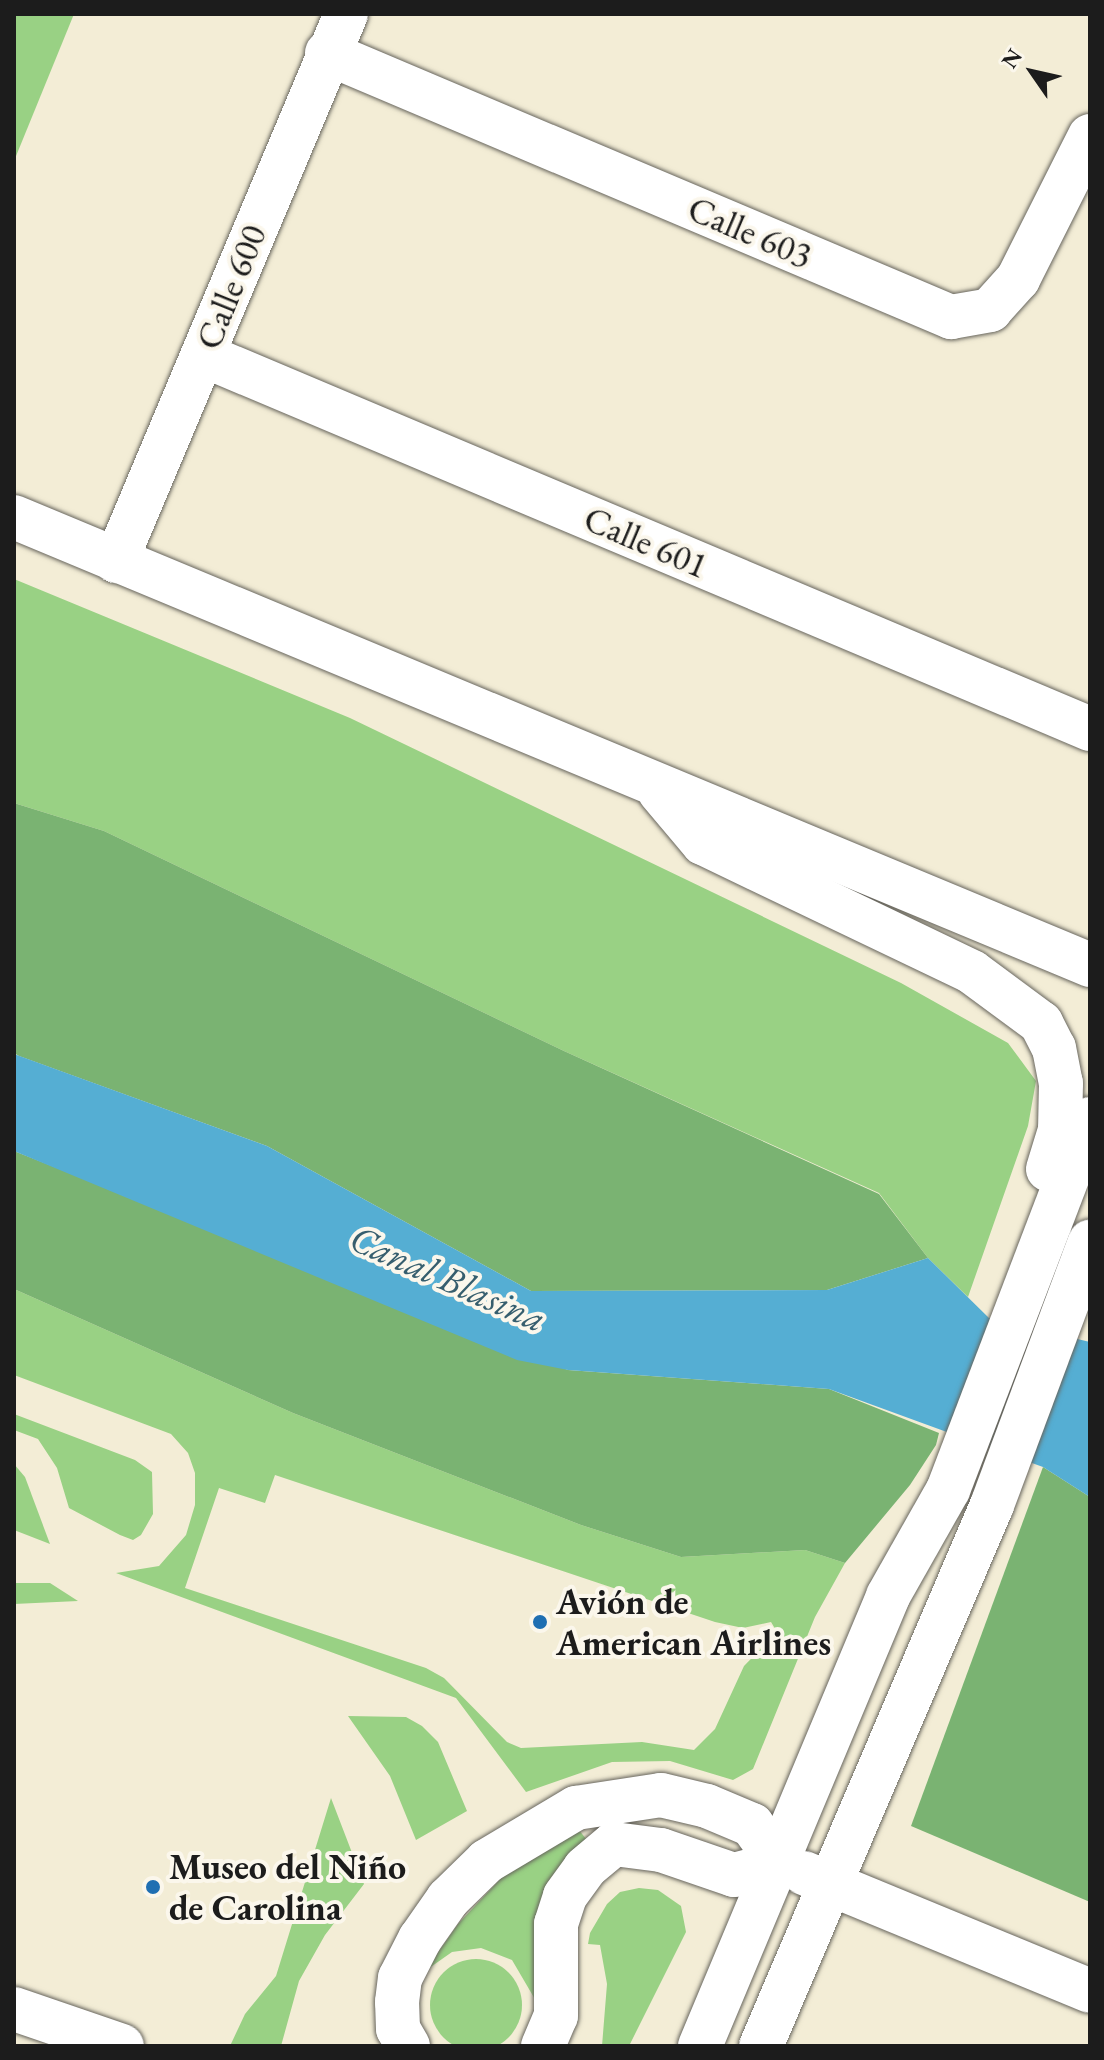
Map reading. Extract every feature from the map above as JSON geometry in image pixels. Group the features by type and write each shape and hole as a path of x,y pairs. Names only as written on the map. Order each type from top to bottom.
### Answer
{"street":[{"name":"Calle 600","path":"116,561 346,14"},
{"name":"Calle 603","path":"327,53 951,317 990,310 1018,279 1090,136"},
{"name":"Calle 601","path":"203,355 1090,729"},
{"path":"14,517 656,787 1090,965"},
{"path":"656,787 703,843 972,972 1041,1023 1054,1048 1061,1083 1060,1130 1037,1203 1046,1227"},
{"path":"700,2046 888,1596 948,1490 1046,1227 1090,1119"},
{"path":"761,2046 992,1505 1089,1245"},
{"path":"394,2040 400,1978 448,1899 487,1861 543,1825 607,1799 661,1795 707,1806 752,1825 779,1863 1090,1991"},
{"path":"607,1799 614,1844"},
{"path":"543,2046 556,2016 556,1924 565,1896 585,1868 614,1844 661,1850 734,1875 779,1863"},
{"path":"14,2009 122,2046"}],"green space":[{"path":"14,14 74,14 14,161"},
{"path":"14,579 350,718 901,983 1008,1043 1036,1081 1028,1126 968,1297 928,1258 879,1193 564,1051 104,831 14,803"},
{"path":"14,803 104,831 564,1051 879,1194 928,1258 827,1290 531,1291 267,1146 19,1056 14,1053"},
{"path":"14,1151 568,1370 829,1389 939,1433 936,1445 910,1485 845,1563 805,1550 681,1557 581,1525 293,1413 14,1289"},
{"path":"14,1289 293,1413 581,1525 681,1557 805,1550 845,1563 815,1617 753,1769 733,1780 670,1761 612,1762 526,1792 456,1698 116,1573 159,1566 186,1535 195,1505 195,1473 188,1453 171,1434 14,1375","holes":["275,1475 715,1622 743,1628 771,1622 777,1632 744,1666 715,1729 694,1750 642,1742 521,1748 507,1742 444,1678 426,1668 185,1588 219,1488 265,1503"]},
{"path":"14,1414 135,1460 152,1472 153,1514 141,1535 133,1540 69,1508 57,1468 38,1439 14,1430"},
{"path":"14,1464 25,1477 50,1544 14,1530"},
{"path":"1043,1467 1090,1497 1090,1902 911,1826"},
{"path":"14,1583 50,1583 78,1601 14,1604"},
{"path":"348,1716 406,1717 422,1726 438,1742 467,1811 416,1840 390,1776"},
{"path":"331,1798 364,1884 325,1935 299,1981 281,2046 230,2046 245,2014 276,1976"},
{"path":"578,1829 587,1840 536,1917 536,2001 512,1960 481,1948 452,1952 425,1971 458,1924 506,1873"},
{"path":"639,1888 658,1890 681,1906 686,1932 629,2046 602,2046 607,1984 600,1945 588,1944 590,1933 607,1904 620,1892"},
{"path":"476,1959 494,1963 508,1973 518,1987 522,2005 518,2023 508,2037 494,2047 476,2051 458,2047 444,2037 434,2023 430,2005 434,1987 444,1973 458,1963"}],"water":[{"name":"Canal Blasina","path":"14,1054 267,1146 531,1291 827,1290 928,1258 989,1318 1090,1342 1090,1497 1043,1467 829,1389 568,1370 517,1360 14,1151"}],"place":[{"name":"Avión de American Airlines","path":"540,1622"},
{"name":"Museo del Niño de Carolina","path":"153,1887"}]}
